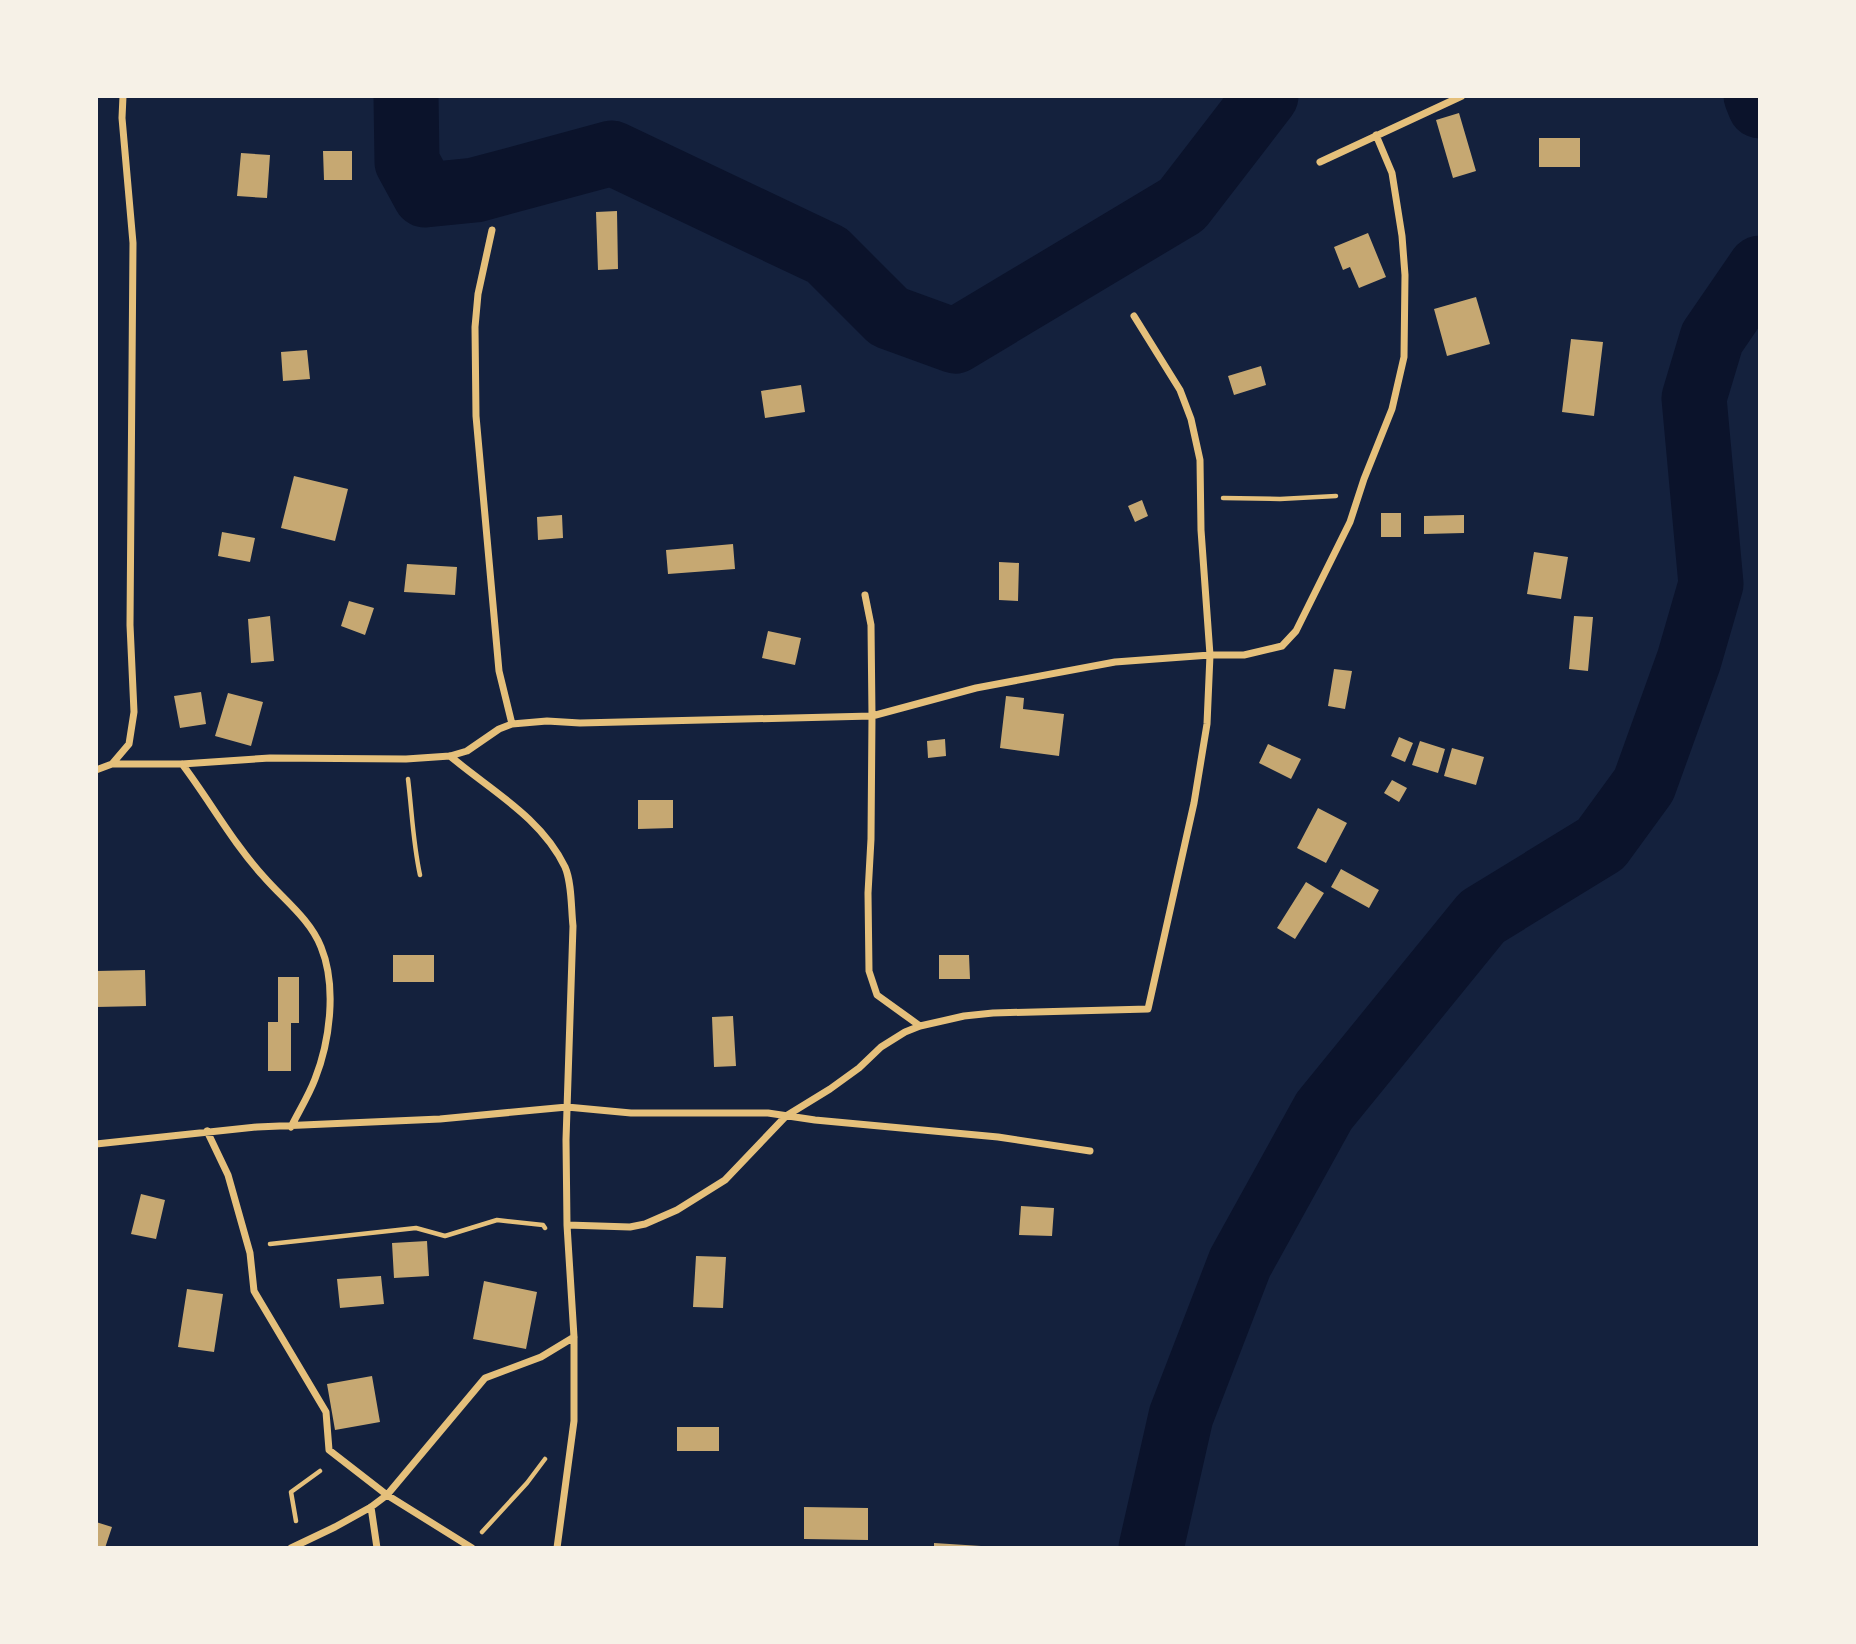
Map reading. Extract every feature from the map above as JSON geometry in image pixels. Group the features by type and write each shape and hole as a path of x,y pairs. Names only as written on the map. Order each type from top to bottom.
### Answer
{"street":[{"path":"112,764 129,744 134,712 130,625 133,243 122,118 123,96"},
{"path":"1320,162 1462,96"},
{"path":"96,770 112,764 182,764 270,758 406,759 450,756 467,751 499,729 512,724 547,721 580,723 872,716 976,688 1115,662 1244,655 1282,646 1296,631 1350,522 1392,409 1404,357 1405,275 1401,226 1392,173 1376,135"},
{"path":"492,230 476,316 476,416 499,671 512,724"},
{"path":"567,1225 630,1227 645,1224 677,1210 725,1180 786,1116 859,1068 881,1047 920,1026 964,1016 993,1013 1148,1009 1194,803 1207,724 1210,655 1200,460 1191,419 1180,390 1134,316"},
{"path":"865,595 871,625 872,716 869,971 877,995 920,1026"},
{"path":"450,756 472,775 500,793 527,818 566,869 573,926 567,1107 567,1225 574,1338 574,1421 557,1548"},
{"path":"182,764 228,832 299,915 321,946 330,980 330,1016 316,1078 292,1127"},
{"path":"96,1143 207,1131 498,1115 567,1107 631,1113 713,1112 786,1116 998,1137 1090,1152"},
{"path":"207,1131 228,1175 250,1253 254,1291 326,1412 329,1450 387,1495 471,1547"},
{"path":"291,1548 335,1527 387,1495 485,1378 541,1357 574,1338"},
{"path":"371,1507 377,1548"}],"path":[{"path":"1201,498 1280,499 1358,495"},
{"path":"406,759 413,815 413,842 420,875"},
{"path":"250,1253 268,1244 416,1228 444,1236 497,1220 543,1225 547,1230"},
{"path":"299,1543 292,1492 329,1465 329,1450"},
{"path":"471,1547 546,1457"}],"building":[{"path":"1459,113 1476,171 1453,178 1436,120"},
{"path":"1539,138 1580,138 1580,167 1539,167"},
{"path":"323,151 352,151 352,180 324,180"},
{"path":"241,153 270,155 267,198 237,196"},
{"path":"617,211 618,269 598,270 596,212"},
{"path":"1368,233 1386,277 1359,288 1350,267 1343,270 1334,247"},
{"path":"1476,297 1490,344 1447,356 1434,309"},
{"path":"1571,339 1603,342 1594,416 1562,412"},
{"path":"307,350 310,379 283,381 281,352"},
{"path":"1261,366 1266,385 1234,395 1228,376"},
{"path":"801,385 805,412 765,418 761,391"},
{"path":"294,476 348,489 335,541 281,528"},
{"path":"1142,500 1148,516 1135,522 1128,506"},
{"path":"1381,513 1401,513 1401,537 1381,537"},
{"path":"562,515 563,538 538,540 537,517"},
{"path":"1464,515 1464,533 1424,534 1424,516"},
{"path":"222,532 255,538 250,562 218,556"},
{"path":"733,544 735,569 668,574 666,550"},
{"path":"1534,552 1568,557 1561,599 1527,594"},
{"path":"999,562 1019,563 1018,601 999,600"},
{"path":"407,564 457,567 455,595 404,592"},
{"path":"349,601 374,608 365,635 341,626"},
{"path":"270,616 274,661 251,663 248,619"},
{"path":"1574,616 1593,617 1588,671 1569,669"},
{"path":"768,631 801,638 795,665 762,658"},
{"path":"1334,669 1352,671 1345,709 1328,706"},
{"path":"201,692 206,724 180,728 174,696"},
{"path":"228,693 263,702 251,746 215,736"},
{"path":"1006,696 1024,698 1023,709 1064,714 1059,756 1000,748"},
{"path":"1399,737 1413,743 1405,762 1391,756"},
{"path":"945,739 946,756 928,758 927,741"},
{"path":"1420,741 1445,749 1438,773 1412,765"},
{"path":"1268,744 1301,759 1291,779 1259,763"},
{"path":"1452,748 1484,757 1476,785 1444,776"},
{"path":"1392,780 1407,788 1399,802 1384,793"},
{"path":"638,800 673,800 673,828 638,829"},
{"path":"1318,808 1347,823 1326,863 1297,848"},
{"path":"1341,869 1379,890 1369,908 1331,887"},
{"path":"1306,882 1324,893 1295,939 1277,928"},
{"path":"393,955 434,955 434,982 393,982"},
{"path":"939,955 969,955 970,979 939,979"},
{"path":"145,970 146,1006 96,1007 96,971"},
{"path":"278,977 299,977 299,1023 291,1023 291,1071 268,1071 268,1022 278,1022"},
{"path":"733,1016 736,1066 714,1067 712,1017"},
{"path":"141,1194 165,1200 156,1239 131,1234"},
{"path":"1021,1206 1054,1208 1052,1236 1019,1235"},
{"path":"427,1241 429,1276 394,1278 392,1243"},
{"path":"696,1256 726,1257 723,1308 693,1307"},
{"path":"381,1276 384,1304 340,1308 337,1279"},
{"path":"484,1281 537,1292 526,1349 473,1339"},
{"path":"187,1289 223,1294 214,1352 178,1347"},
{"path":"372,1376 380,1422 335,1430 327,1384"},
{"path":"677,1427 719,1427 719,1451 677,1451"},
{"path":"804,1507 868,1508 868,1540 804,1539"},
{"path":"96,1522 112,1527 105,1548 96,1548"},
{"path":"934,1543 981,1546 981,1548 934,1548"}],"waterway":[{"path":"406,96 407,162 425,195 475,190 612,153 827,255 889,317 955,341 1182,205 1266,96"},
{"path":"1756,96 1760,106"},
{"path":"1151,1548 1181,1416 1240,1263 1324,1111 1482,917 1601,844 1644,785 1689,660 1711,584 1694,398 1712,338 1760,268"}]}
